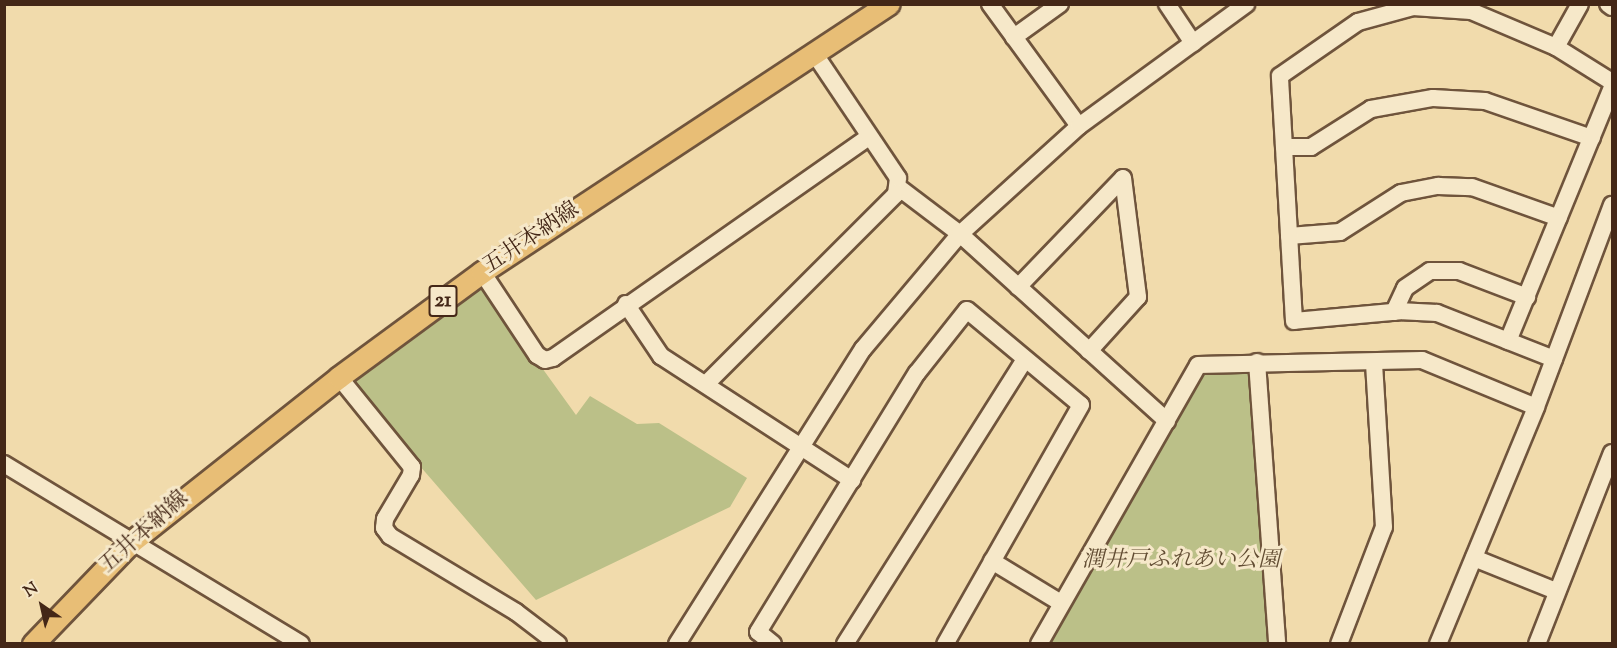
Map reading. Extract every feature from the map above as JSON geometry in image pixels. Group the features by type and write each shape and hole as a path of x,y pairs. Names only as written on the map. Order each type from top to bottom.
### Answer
{"main road":[{"name":"五井本納線","path":"33,644 131,542 339,377 482,272 889,4"}],"street":[{"path":"990,4 1079,126"},
{"path":"1014,37 1060,4"},
{"path":"1167,4 1193,43"},
{"path":"680,643 800,445 863,349 960,234 1079,126 1246,4"},
{"path":"1556,47 1580,4"},
{"path":"1608,4 1612,7"},
{"path":"1554,359 1437,313 1394,312 1294,321 1280,75 1358,22 1413,7 1471,11 1556,47 1612,82"},
{"path":"706,384 896,194 898,178 814,53"},
{"path":"1508,341 1612,88"},
{"path":"1284,147 1311,147 1371,109 1432,98 1485,101 1592,138"},
{"path":"482,272 537,355 545,360 553,358 626,304 869,137"},
{"path":"1018,287 1123,178 1138,297 1089,351"},
{"path":"1289,236 1340,232 1401,194 1438,186 1473,187 1559,218"},
{"path":"898,187 960,234 1167,421"},
{"path":"1438,644 1536,407 1611,215"},
{"path":"1394,312 1405,288 1430,271 1459,271 1527,297"},
{"path":"626,304 661,356 852,480"},
{"path":"773,644 758,632 917,374 968,310 1081,405 945,644"},
{"path":"845,644 1025,358"},
{"path":"1039,644 1198,365 1422,360 1536,407"},
{"path":"1257,362 1277,644"},
{"path":"1339,644 1384,527 1374,362"},
{"path":"339,377 412,467 411,475 385,519 384,528 390,536 516,612 558,644"},
{"path":"1537,644 1612,453"},
{"path":"4,464 301,644"},
{"path":"1474,558 1556,591"},
{"path":"992,561 1061,603"}],"green space":[{"path":"476,286 485,289 576,415 590,396 637,424 659,423 747,478 730,507 536,600 348,383"},
{"name":"潤井戸ふれあい公園","path":"1196,363 1247,363 1269,643 1043,644"}]}
